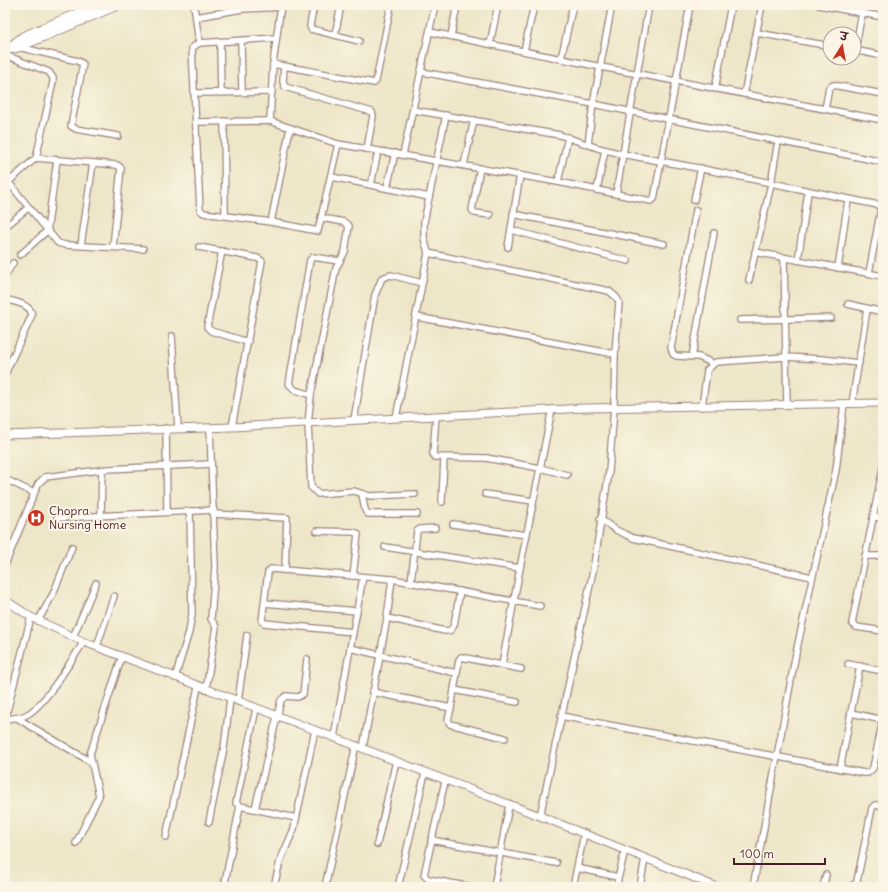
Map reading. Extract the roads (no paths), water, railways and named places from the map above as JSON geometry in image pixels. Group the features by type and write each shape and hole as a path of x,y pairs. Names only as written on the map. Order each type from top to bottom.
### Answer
{"highway":[{"path":"6,52 22,37 98,5"},
{"path":"6,52 117,5"}],"street":[{"path":"194,5 199,43"},
{"path":"314,5 310,29 359,41"},
{"path":"335,35 340,5"},
{"path":"273,64 374,83 376,81 391,5"},
{"path":"403,155 422,72 435,5"},
{"path":"451,36 457,5"},
{"path":"490,44 498,5"},
{"path":"524,51 534,5"},
{"path":"561,59 573,5"},
{"path":"588,144 593,104 612,5"},
{"path":"616,194 649,5"},
{"path":"196,122 270,121 338,144 520,175 649,201 654,200 690,5"},
{"path":"715,89 731,5"},
{"path":"744,94 762,5"},
{"path":"819,5 883,17"},
{"path":"196,17 242,9 281,6 273,64 270,121"},
{"path":"859,26 862,13"},
{"path":"430,32 636,74 883,120"},
{"path":"757,33 822,45"},
{"path":"276,38 199,43 192,48 200,210 204,213 271,222 315,232 320,229 338,144"},
{"path":"241,41 242,92"},
{"path":"220,42 221,93"},
{"path":"18,47 78,61 83,64 71,126 76,129 118,136"},
{"path":"6,52 49,72 53,78 36,158 6,182 58,243 143,249"},
{"path":"862,52 883,56"},
{"path":"284,67 283,82 285,87 372,112 373,116 367,149"},
{"path":"422,72 630,111 668,120 883,162"},
{"path":"825,109 828,88 832,85 883,94"},
{"path":"194,93 272,92"},
{"path":"413,110 568,137 605,150 622,154 701,168 848,200 882,205"},
{"path":"396,418 428,253 423,228 446,115"},
{"path":"464,165 474,120"},
{"path":"224,122 225,215"},
{"path":"271,222 290,128"},
{"path":"558,182 568,137"},
{"path":"749,280 771,184 778,141"},
{"path":"371,185 378,150"},
{"path":"597,190 605,150"},
{"path":"387,188 394,153"},
{"path":"36,158 116,165 121,170 113,247"},
{"path":"20,255 47,231 57,160"},
{"path":"81,245 93,163"},
{"path":"480,168 472,210 475,213 490,215"},
{"path":"694,200 701,168"},
{"path":"508,247 520,175"},
{"path":"332,177 429,197"},
{"path":"798,260 808,192"},
{"path":"869,273 883,198"},
{"path":"838,268 848,200"},
{"path":"5,227 28,208"},
{"path":"696,210 671,348 673,354 676,356 702,358 712,363 785,358 822,359 859,363"},
{"path":"514,214 664,244"},
{"path":"322,218 344,222 349,226 345,252 339,261 311,395 308,423 312,491 318,494 356,491 373,497 415,494"},
{"path":"511,230 628,261"},
{"path":"692,357 714,233"},
{"path":"199,247 256,258 262,261 232,427"},
{"path":"222,251 207,327 211,331 248,342"},
{"path":"755,252 883,276"},
{"path":"428,253 609,291 619,302 610,466 600,519 593,571 540,816"},
{"path":"311,395 295,390 289,384 310,260 313,257 339,261"},
{"path":"784,258 786,319 785,358 788,405"},
{"path":"5,276 13,263"},
{"path":"354,420 375,296 382,278 391,275 422,283"},
{"path":"5,299 27,307 32,311 32,315 5,374"},
{"path":"848,304 883,312"},
{"path":"852,404 867,309"},
{"path":"416,317 615,354"},
{"path":"740,320 831,318"},
{"path":"172,336 178,428"},
{"path":"702,407 707,370 712,363"},
{"path":"5,435 166,428 232,427 552,409 883,403"},
{"path":"753,887 776,758 812,577 836,470 844,404"},
{"path":"502,665 526,535 552,409"},
{"path":"436,416 433,454 435,457 486,458 540,468 566,475"},
{"path":"166,428 167,511"},
{"path":"206,690 216,627 211,619 215,567 210,428"},
{"path":"442,502 444,458"},
{"path":"5,565 39,480 45,477 102,470 211,464"},
{"path":"883,468 852,623 856,627 883,631"},
{"path":"101,514 102,470"},
{"path":"5,479 34,493"},
{"path":"362,494 365,510 368,514 417,514"},
{"path":"485,494 533,501"},
{"path":"175,678 189,632 192,614 190,511"},
{"path":"57,518 101,514 190,511 287,518 285,570"},
{"path":"873,517 883,518"},
{"path":"600,519 616,530 633,538 812,577"},
{"path":"453,524 526,535"},
{"path":"411,582 418,530 435,528"},
{"path":"317,531 354,532 358,534 353,576"},
{"path":"38,621 53,594 72,547"},
{"path":"385,547 520,568"},
{"path":"865,556 883,556"},
{"path":"354,632 267,624 262,621 268,572 272,569 392,579 540,606"},
{"path":"334,737 363,577"},
{"path":"325,887 372,692 387,618 392,579"},
{"path":"73,637 96,583"},
{"path":"387,618 445,631 451,630 454,625 460,591"},
{"path":"97,646 114,596"},
{"path":"5,600 38,621 84,642 198,687 334,737 445,781 540,816 717,887"},
{"path":"265,604 357,611"},
{"path":"31,617 5,719 17,718 26,715 38,705 84,642"},
{"path":"238,702 247,635"},
{"path":"350,648 380,653 456,673"},
{"path":"76,843 99,796 91,762 91,748 122,656"},
{"path":"505,738 450,724 448,720 459,660 464,657 521,669"},
{"path":"255,809 276,716 282,698 286,696 300,696 303,694 307,659"},
{"path":"848,664 883,671"},
{"path":"840,769 860,666"},
{"path":"166,837 198,687"},
{"path":"454,690 517,702"},
{"path":"372,692 451,708"},
{"path":"209,822 224,748 230,699"},
{"path":"256,709 236,797 236,803 240,806 296,818"},
{"path":"561,716 776,758 864,773 871,771 883,720 851,713"},
{"path":"17,718 91,762"},
{"path":"274,887 280,861 292,833 296,818 315,730"},
{"path":"378,844 396,761"},
{"path":"398,887 425,773"},
{"path":"445,781 424,872 425,877 471,887"},
{"path":"494,887 509,805"},
{"path":"848,887 857,882 872,808 875,805 883,806"},
{"path":"224,887 240,806"},
{"path":"573,887 584,834"},
{"path":"431,840 500,851 556,863"},
{"path":"616,887 624,850"},
{"path":"640,887 645,858"},
{"path":"577,868 618,877"},
{"path":"823,887 826,875"}],"place":[{"name":"Chopra Nursing Home","path":"36,518"}]}
